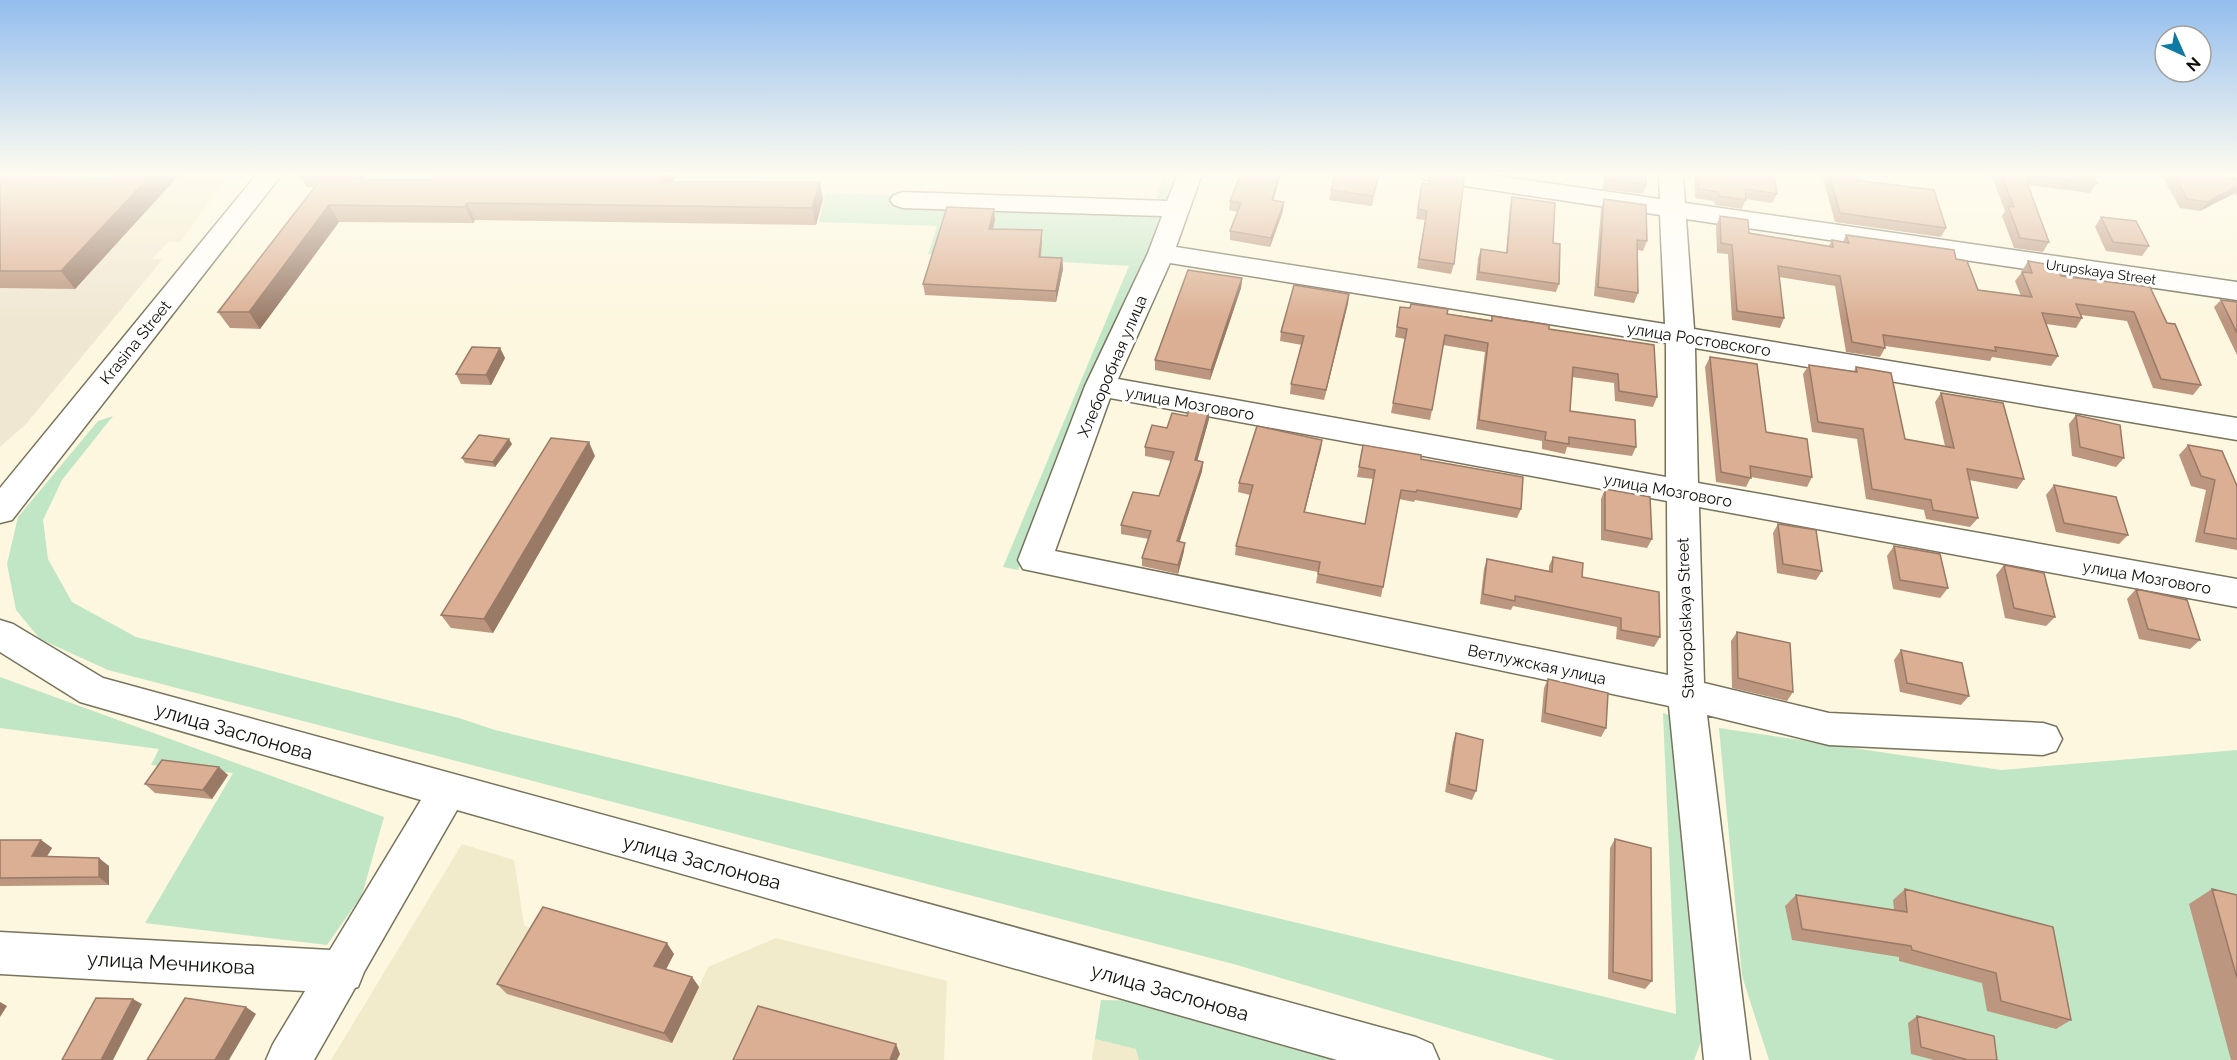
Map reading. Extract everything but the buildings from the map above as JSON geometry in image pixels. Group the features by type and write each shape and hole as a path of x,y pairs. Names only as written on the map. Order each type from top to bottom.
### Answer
{"street":[{"name":"Krasina Street","path":"0,511 230,223"},
{"name":"Хлеборобная улица","path":"1035,560 1100,386 1161,253 1172,223"},
{"name":"Stavropolskaya Street","path":"1675,223 1680,336 1686,694 1727,1060"},
{"name":"Urupskaya Street","path":"1762,223 2237,291"},
{"name":"улица Ростовского","path":"1161,253 1680,336 2237,429"},
{"name":"улица Мозгового","path":"1100,386 2237,593"},
{"name":"Ветлужская улица","path":"1035,560 1686,694 1829,729 2043,739"},
{"name":"улица Заслонова","path":"0,633 93,691 1416,1060"},
{"path":"289,1060 343,972 447,791"},
{"name":"улица Мечникова","path":"0,954 343,972"}],"shaded area":[{"path":"0,223 194,223 180,242 0,242"},
{"path":"0,242 168,242 152,259 162,260 26,424 0,447"},
{"path":"462,844 514,860 524,925 543,935 674,954 662,977 699,987 708,967 776,938 947,981 944,1060 331,1060"},
{"path":"1095,1039 1137,1049 1139,1060 1092,1060"}],"green space":[{"path":"862,223 1164,223 1018,570 1003,567 1129,266 928,254 937,226"},
{"path":"113,416 62,480 43,520 48,559 72,602 136,637 459,718 495,730 1676,1014 1663,713 1682,719 1702,1039 1694,1060 1556,1060 1237,965 108,670 40,639 16,610 7,564 18,517 98,421"},
{"path":"0,677 384,817 362,895 327,945 145,923 233,773 151,765 159,749 0,728"},
{"path":"1719,728 2001,770 2237,750 2237,1060 1769,1060 1742,976"},
{"path":"1101,1000 1156,1001 1349,1060 1139,1060 1136,1049 1095,1039"}]}
